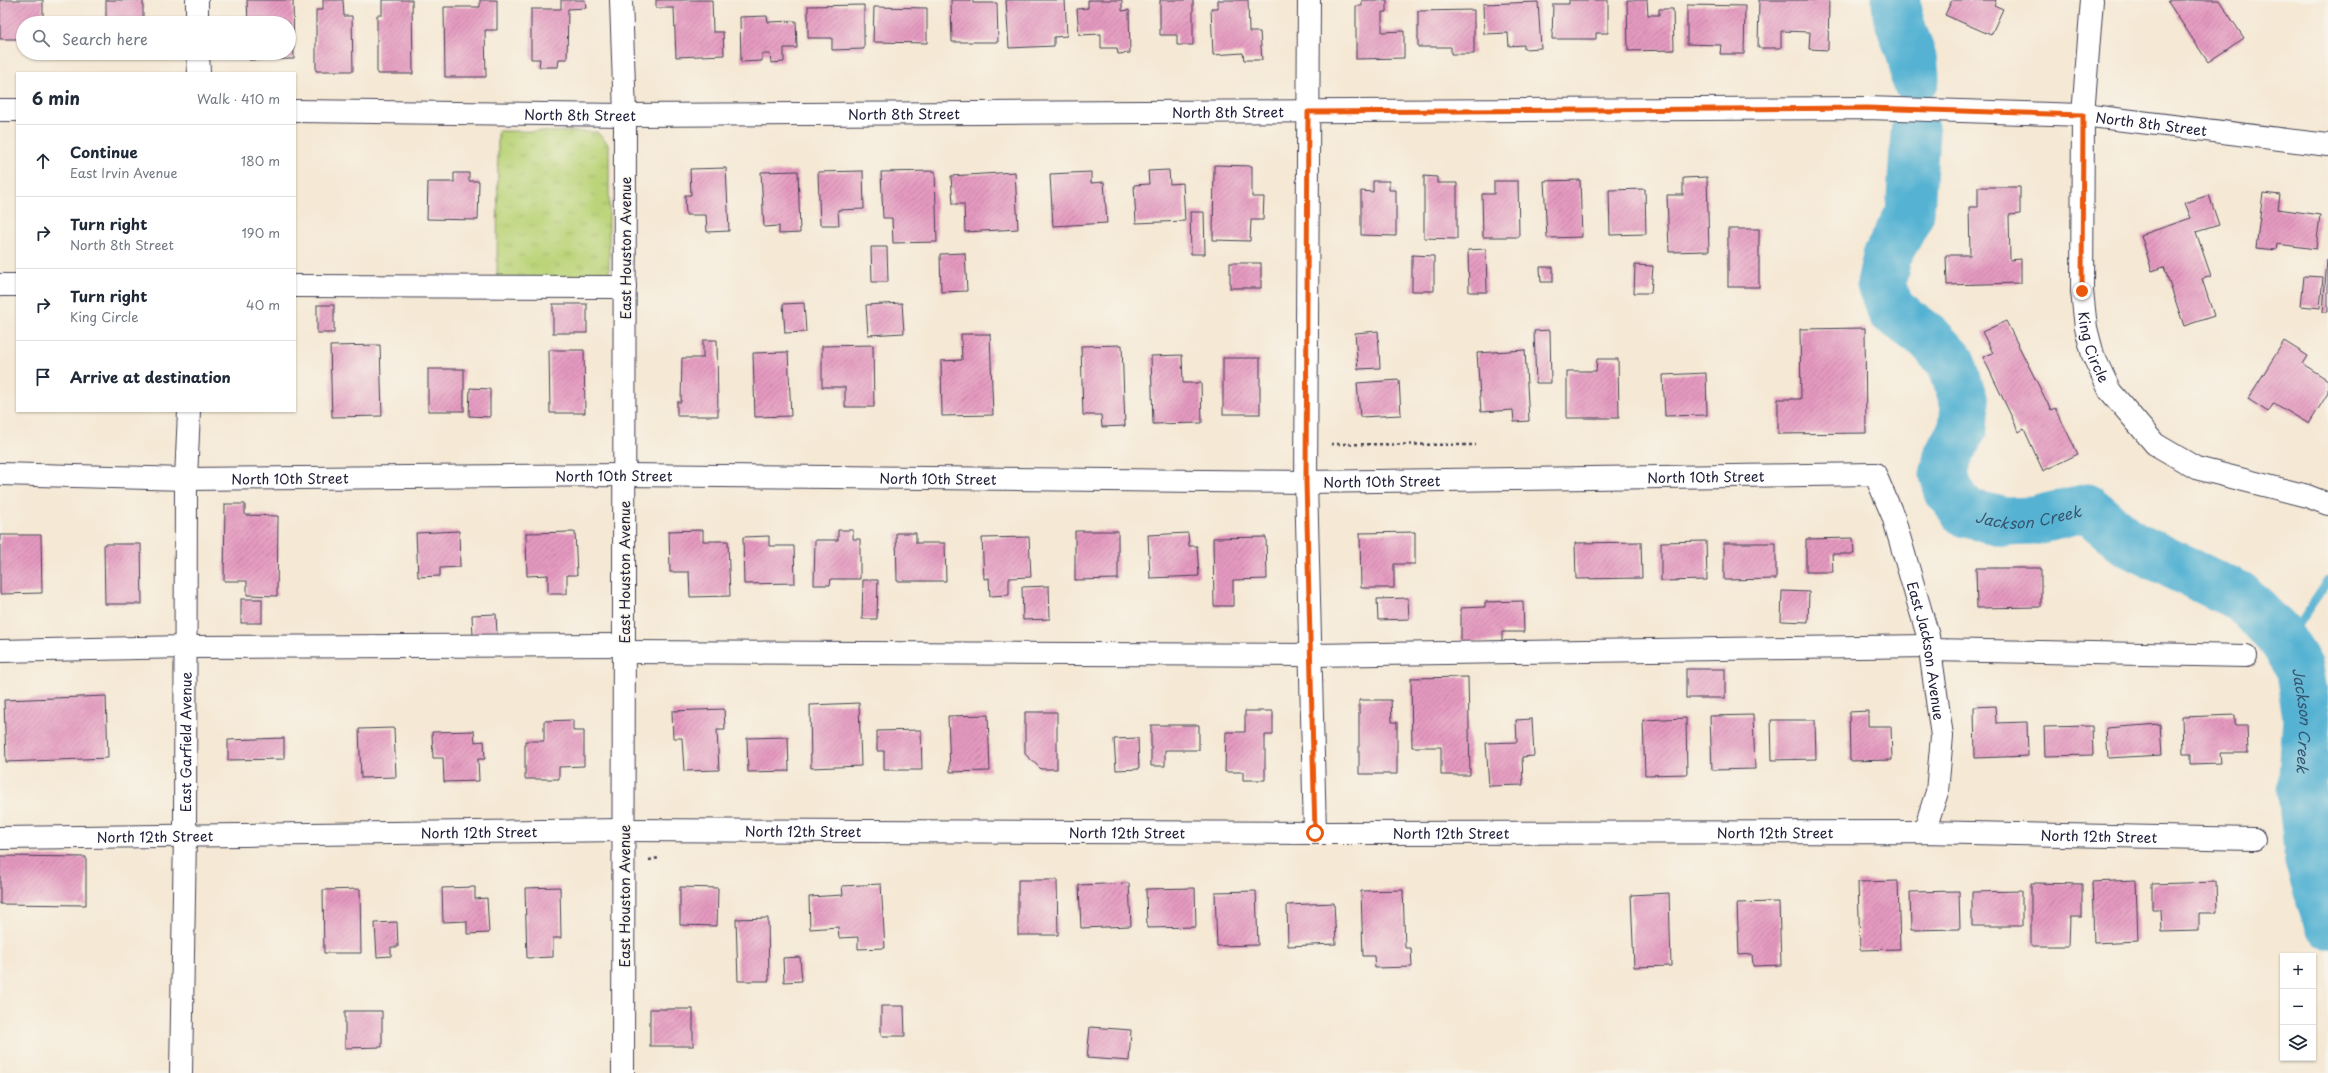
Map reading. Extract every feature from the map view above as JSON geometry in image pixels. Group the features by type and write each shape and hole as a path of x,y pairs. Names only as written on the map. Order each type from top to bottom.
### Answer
{"street":[{"path":"197,0 197,16"},
{"name":"East Houston Avenue","path":"622,0 625,115 624,1073"},
{"path":"1310,0 1306,482 1315,833"},
{"name":"King Circle","path":"2092,0 2083,115 2082,291 2086,328 2093,355 2110,391 2154,444 2196,468 2307,496 2328,504"},
{"path":"198,60 199,72"},
{"name":"North 8th Street","path":"296,111 625,115 1867,108 2083,115 2328,145"},
{"path":"0,110 16,110"},
{"path":"0,285 16,285"},
{"path":"296,286 625,287"},
{"name":"East Garfield Avenue","path":"181,1073 185,835 186,479 189,412"},
{"name":"North 10th Street","path":"0,474 186,479 625,475 1306,482 1875,474"},
{"name":"East Jackson Avenue","path":"1875,474 1893,516 1929,648 1942,736 1937,792 1924,832"},
{"path":"0,651 185,647 1310,655 1929,648 2246,656"},
{"name":"North 12th Street","path":"0,838 624,830 1315,833 1924,832 2254,839"}],"path":[{"path":"1331,444 1476,445"}],"green space":[{"path":"498,131 597,132 609,145 609,282 497,282"}],"building":[{"path":"0,0 43,0 43,16 16,16 16,39 0,39"},
{"path":"106,0 143,0 143,16 106,16"},
{"path":"247,0 293,0 293,16 248,16"},
{"path":"323,0 343,0 344,16 352,16 353,71 316,71 316,10 323,10"},
{"path":"382,0 412,0 413,74 377,74 377,15 382,15"},
{"path":"480,0 497,0 497,30 485,30 486,77 445,77 444,7 480,7"},
{"path":"561,0 585,0 586,8 568,9 567,59 559,59 558,67 539,67 540,59 531,59 531,9 561,9"},
{"path":"656,0 712,0 713,32 723,32 724,55 676,57 674,8 656,8"},
{"path":"951,0 973,0 973,3 997,3 998,42 952,42"},
{"path":"1006,0 1065,0 1067,36 1054,37 1054,46 1009,48"},
{"path":"1088,0 1122,0 1122,11 1129,10 1130,53 1118,54 1117,48 1101,48 1101,34 1079,35 1077,9 1088,8"},
{"path":"1160,0 1193,0 1193,45 1177,45 1177,35 1160,35"},
{"path":"1218,0 1248,0 1249,32 1260,32 1262,60 1244,60 1243,53 1213,55 1211,8 1218,8"},
{"path":"1362,0 1387,0 1387,12 1382,12 1382,32 1404,31 1404,58 1356,59 1356,6 1362,6"},
{"path":"1569,0 1608,0 1608,33 1596,33 1596,39 1552,39 1553,4 1569,4"},
{"path":"1627,0 1647,0 1648,15 1659,15 1659,9 1673,9 1674,50 1628,51"},
{"path":"1759,0 1829,0 1828,50 1809,49 1810,32 1781,31 1781,48 1758,48"},
{"path":"1952,0 1996,0 1994,5 2003,9 1991,35 1945,15"},
{"path":"2171,0 2219,0 2244,38 2208,62 2168,2"},
{"path":"1538,2 1541,48 1524,49 1524,45 1509,46 1508,33 1484,34 1483,4"},
{"path":"864,5 864,49 832,50 832,38 808,38 808,6"},
{"path":"1687,5 1745,6 1744,54 1720,54 1721,45 1687,44"},
{"path":"874,7 927,8 927,43 873,42"},
{"path":"1474,10 1474,54 1451,54 1451,47 1418,47 1418,11"},
{"path":"767,16 768,22 796,21 797,48 784,48 784,62 771,63 770,54 762,54 762,61 741,62 740,17"},
{"path":"1214,165 1252,166 1252,197 1264,197 1263,220 1251,220 1250,241 1213,240"},
{"path":"726,168 729,231 707,232 706,215 686,215 685,195 691,195 690,169"},
{"path":"1169,170 1170,184 1183,183 1185,221 1136,223 1134,185 1149,184 1148,171"},
{"path":"798,171 800,233 779,234 779,226 764,227 761,172"},
{"path":"863,171 864,209 838,210 839,225 820,225 818,172"},
{"path":"935,171 937,242 893,243 892,218 883,218 881,172"},
{"path":"1015,172 1018,229 965,232 964,204 953,204 951,176"},
{"path":"1091,172 1091,183 1104,182 1107,223 1053,226 1050,174"},
{"path":"454,173 469,173 469,181 479,181 478,220 427,219 428,182 454,182"},
{"path":"1424,176 1437,177 1437,183 1457,183 1457,239 1424,238"},
{"path":"1707,177 1709,251 1669,252 1667,195 1683,195 1683,178"},
{"path":"1580,180 1582,237 1547,238 1544,181"},
{"path":"1373,181 1389,181 1389,190 1396,190 1396,236 1361,235 1361,191 1373,192"},
{"path":"1494,181 1518,181 1519,237 1483,237 1482,194 1494,194"},
{"path":"1978,187 2020,187 2020,214 2009,215 2010,260 2021,259 2021,283 1947,285 1946,255 1970,255 1969,207 1978,207"},
{"path":"1645,189 1646,234 1610,235 1609,190"},
{"path":"2263,193 2280,195 2278,209 2320,215 2316,249 2277,244 2276,250 2256,248"},
{"path":"2209,195 2219,225 2196,232 2211,276 2202,279 2214,316 2184,326 2164,267 2152,271 2141,235 2191,218 2185,203"},
{"path":"1190,212 1204,212 1205,254 1191,254"},
{"path":"1728,229 1759,229 1759,287 1728,287"},
{"path":"871,247 887,247 888,282 872,282"},
{"path":"1486,249 1487,292 1469,292 1468,250"},
{"path":"965,253 967,291 941,292 940,254"},
{"path":"1412,255 1434,256 1434,291 1412,291"},
{"path":"2327,259 2328,312 2323,312"},
{"path":"1230,263 1261,263 1261,288 1230,288"},
{"path":"1635,265 1653,266 1651,293 1634,293"},
{"path":"1540,267 1553,267 1553,282 1541,282"},
{"path":"2304,276 2323,277 2320,308 2301,306"},
{"path":"804,303 806,332 785,333 783,304"},
{"path":"902,303 904,333 868,335 866,305"},
{"path":"553,304 587,304 587,333 553,333"},
{"path":"317,305 334,305 334,333 317,333"},
{"path":"2006,321 2051,410 2055,408 2078,454 2043,471 2024,429 2019,432 1983,357 1993,353 1982,332"},
{"path":"1865,328 1866,433 1778,434 1778,399 1801,399 1800,329"},
{"path":"1550,330 1551,383 1536,383 1534,331"},
{"path":"1378,331 1380,368 1358,369 1355,333"},
{"path":"961,334 990,334 993,415 942,416 941,361 962,360"},
{"path":"703,340 717,340 718,416 677,416 677,402 681,402 682,358 703,358"},
{"path":"2284,341 2308,356 2303,364 2328,380 2328,393 2309,424 2274,403 2268,412 2248,399"},
{"path":"380,345 382,416 332,417 330,346"},
{"path":"873,345 874,407 845,407 845,387 822,387 822,346"},
{"path":"1122,345 1125,426 1102,427 1101,415 1083,415 1081,346"},
{"path":"549,350 584,350 585,413 550,413"},
{"path":"1525,350 1529,421 1514,422 1513,410 1481,412 1477,353"},
{"path":"788,352 791,416 755,417 753,353"},
{"path":"1182,355 1183,383 1201,383 1202,423 1153,424 1151,356"},
{"path":"1223,358 1260,358 1260,414 1223,414"},
{"path":"1597,359 1618,359 1619,418 1567,418 1567,371 1596,371"},
{"path":"428,369 464,369 464,411 428,411"},
{"path":"1706,373 1707,415 1665,416 1663,375"},
{"path":"1399,380 1401,415 1360,417 1357,383"},
{"path":"470,388 490,389 490,417 469,416"},
{"path":"225,504 245,504 245,515 278,516 277,596 247,595 247,581 224,581"},
{"path":"703,530 703,541 728,541 730,596 690,597 689,572 670,572 669,531"},
{"path":"838,530 853,530 853,539 860,539 860,579 831,579 830,585 814,585 815,540 838,540"},
{"path":"459,531 460,567 440,568 440,576 418,577 416,533"},
{"path":"1075,531 1118,531 1118,579 1075,580"},
{"path":"575,532 577,575 567,575 567,594 548,594 548,575 527,576 526,533"},
{"path":"1415,532 1415,564 1394,564 1394,588 1361,588 1360,533"},
{"path":"896,533 916,533 916,543 945,543 946,581 897,581"},
{"path":"1188,533 1189,546 1197,546 1199,576 1150,578 1148,535"},
{"path":"0,535 41,535 42,593 0,594"},
{"path":"769,536 769,546 794,546 795,583 744,584 743,537"},
{"path":"1029,537 1031,577 1009,578 1009,595 990,596 989,578 984,579 982,538"},
{"path":"1266,537 1267,579 1233,580 1233,606 1214,606 1213,538"},
{"path":"1853,538 1854,554 1832,554 1833,572 1806,572 1806,539"},
{"path":"1706,541 1707,580 1661,581 1661,542"},
{"path":"1641,542 1642,578 1576,579 1575,543"},
{"path":"1724,543 1776,543 1776,579 1724,580"},
{"path":"104,544 141,544 142,604 105,604"},
{"path":"1976,568 2041,568 2041,607 1977,608"},
{"path":"863,580 878,580 877,619 862,619"},
{"path":"1049,586 1050,619 1023,620 1022,587"},
{"path":"1782,591 1809,592 1808,622 1781,621"},
{"path":"1408,598 1409,619 1378,620 1377,599"},
{"path":"241,599 262,599 262,623 241,623"},
{"path":"1523,601 1524,632 1502,632 1502,641 1461,642 1461,608 1485,607 1485,602"},
{"path":"496,614 497,635 473,636 472,615"},
{"path":"1686,669 1725,669 1725,698 1686,698"},
{"path":"1468,677 1470,775 1441,775 1441,747 1412,747 1411,678"},
{"path":"106,696 108,758 6,762 4,700"},
{"path":"1359,700 1391,700 1392,722 1397,722 1397,774 1359,774"},
{"path":"859,703 861,766 811,768 810,705"},
{"path":"1995,706 1996,723 2027,722 2028,756 1975,758 1974,707"},
{"path":"724,709 725,730 717,730 719,770 684,771 682,738 673,738 672,711"},
{"path":"1245,711 1273,711 1273,735 1265,735 1265,780 1243,780 1243,772 1225,772 1226,732 1245,732"},
{"path":"1868,711 1868,726 1891,726 1892,760 1850,761 1849,712"},
{"path":"1025,712 1057,712 1057,769 1041,769 1025,754"},
{"path":"988,715 990,771 950,772 948,716"},
{"path":"1753,715 1755,769 1712,770 1710,716"},
{"path":"2235,715 2235,725 2247,725 2248,753 2220,753 2221,763 2191,764 2191,754 2183,754 2182,717"},
{"path":"1686,718 1687,774 1645,775 1643,720"},
{"path":"1532,719 1534,756 1522,757 1523,785 1489,786 1486,743 1517,742 1516,720"},
{"path":"573,720 573,731 584,731 584,766 559,767 559,779 525,779 525,741 544,741 544,721"},
{"path":"1771,720 1815,720 1816,759 1772,760"},
{"path":"2160,724 2162,755 2108,758 2106,728"},
{"path":"1151,725 1199,725 1199,750 1165,750 1165,766 1151,766"},
{"path":"2092,726 2093,755 2045,756 2044,727"},
{"path":"394,728 396,777 361,778 359,729"},
{"path":"921,730 922,770 884,770 884,751 877,751 877,731"},
{"path":"474,731 475,742 484,741 485,759 478,759 479,781 444,782 443,758 433,758 432,732"},
{"path":"788,737 789,771 748,772 747,738"},
{"path":"284,738 284,759 228,760 228,740"},
{"path":"1138,738 1139,769 1116,770 1114,739"},
{"path":"0,856 86,857 86,905 0,904"},
{"path":"1018,880 1057,880 1058,935 1018,935"},
{"path":"2136,880 2138,941 2094,943 2092,882"},
{"path":"1898,881 1900,949 1860,950 1858,882"},
{"path":"2216,882 2217,913 2199,913 2199,931 2162,932 2161,909 2152,909 2152,884"},
{"path":"1129,883 1131,926 1081,928 1079,885"},
{"path":"2031,883 2082,884 2082,917 2070,917 2069,946 2031,946"},
{"path":"881,884 885,948 858,949 858,937 839,938 838,927 810,929 809,897 843,895 842,886"},
{"path":"475,887 475,899 487,898 489,933 467,934 467,921 443,922 442,888"},
{"path":"560,887 561,938 553,938 553,957 527,958 525,888"},
{"path":"680,887 718,888 717,926 680,925"},
{"path":"1195,888 1196,927 1147,928 1146,889"},
{"path":"360,889 361,953 324,953 323,890"},
{"path":"1403,890 1405,948 1411,948 1412,967 1375,968 1374,956 1363,956 1361,891"},
{"path":"1256,891 1258,945 1217,946 1215,892"},
{"path":"1959,891 1960,929 1911,930 1910,892"},
{"path":"2022,891 2022,926 1972,926 1972,892"},
{"path":"1669,893 1671,966 1634,967 1631,895"},
{"path":"1779,902 1781,965 1753,966 1752,954 1739,955 1737,903"},
{"path":"1334,903 1336,944 1288,946 1287,905"},
{"path":"768,918 769,981 738,981 736,919"},
{"path":"397,922 398,947 391,947 391,956 377,957 375,923"},
{"path":"800,957 802,981 784,982 783,958"},
{"path":"881,1006 904,1006 905,1036 881,1036"},
{"path":"650,1009 693,1009 693,1046 650,1046"},
{"path":"345,1011 382,1011 382,1047 345,1048"},
{"path":"1090,1027 1131,1030 1129,1061 1087,1058"}],"waterway":[{"name":"Jackson Creek","path":"1896,0 1899,20 1912,58 1915,79"},
{"name":"Jackson Creek","path":"1915,132 1910,213 1887,256 1881,284 1891,310 1928,337 1951,362 1965,405 1963,428 1948,456 1944,475 1949,492 1966,513 2006,522 2033,521 2087,508 2131,544 2242,598 2277,633 2299,667 2307,717 2302,792 2309,861 2328,923"},
{"path":"2284,645 2328,581"},
{"path":"2302,783 2328,777"}],"route":[{"path":"1315,833 1306,482 1308,112 1867,108 2083,115 2082,291"}]}
